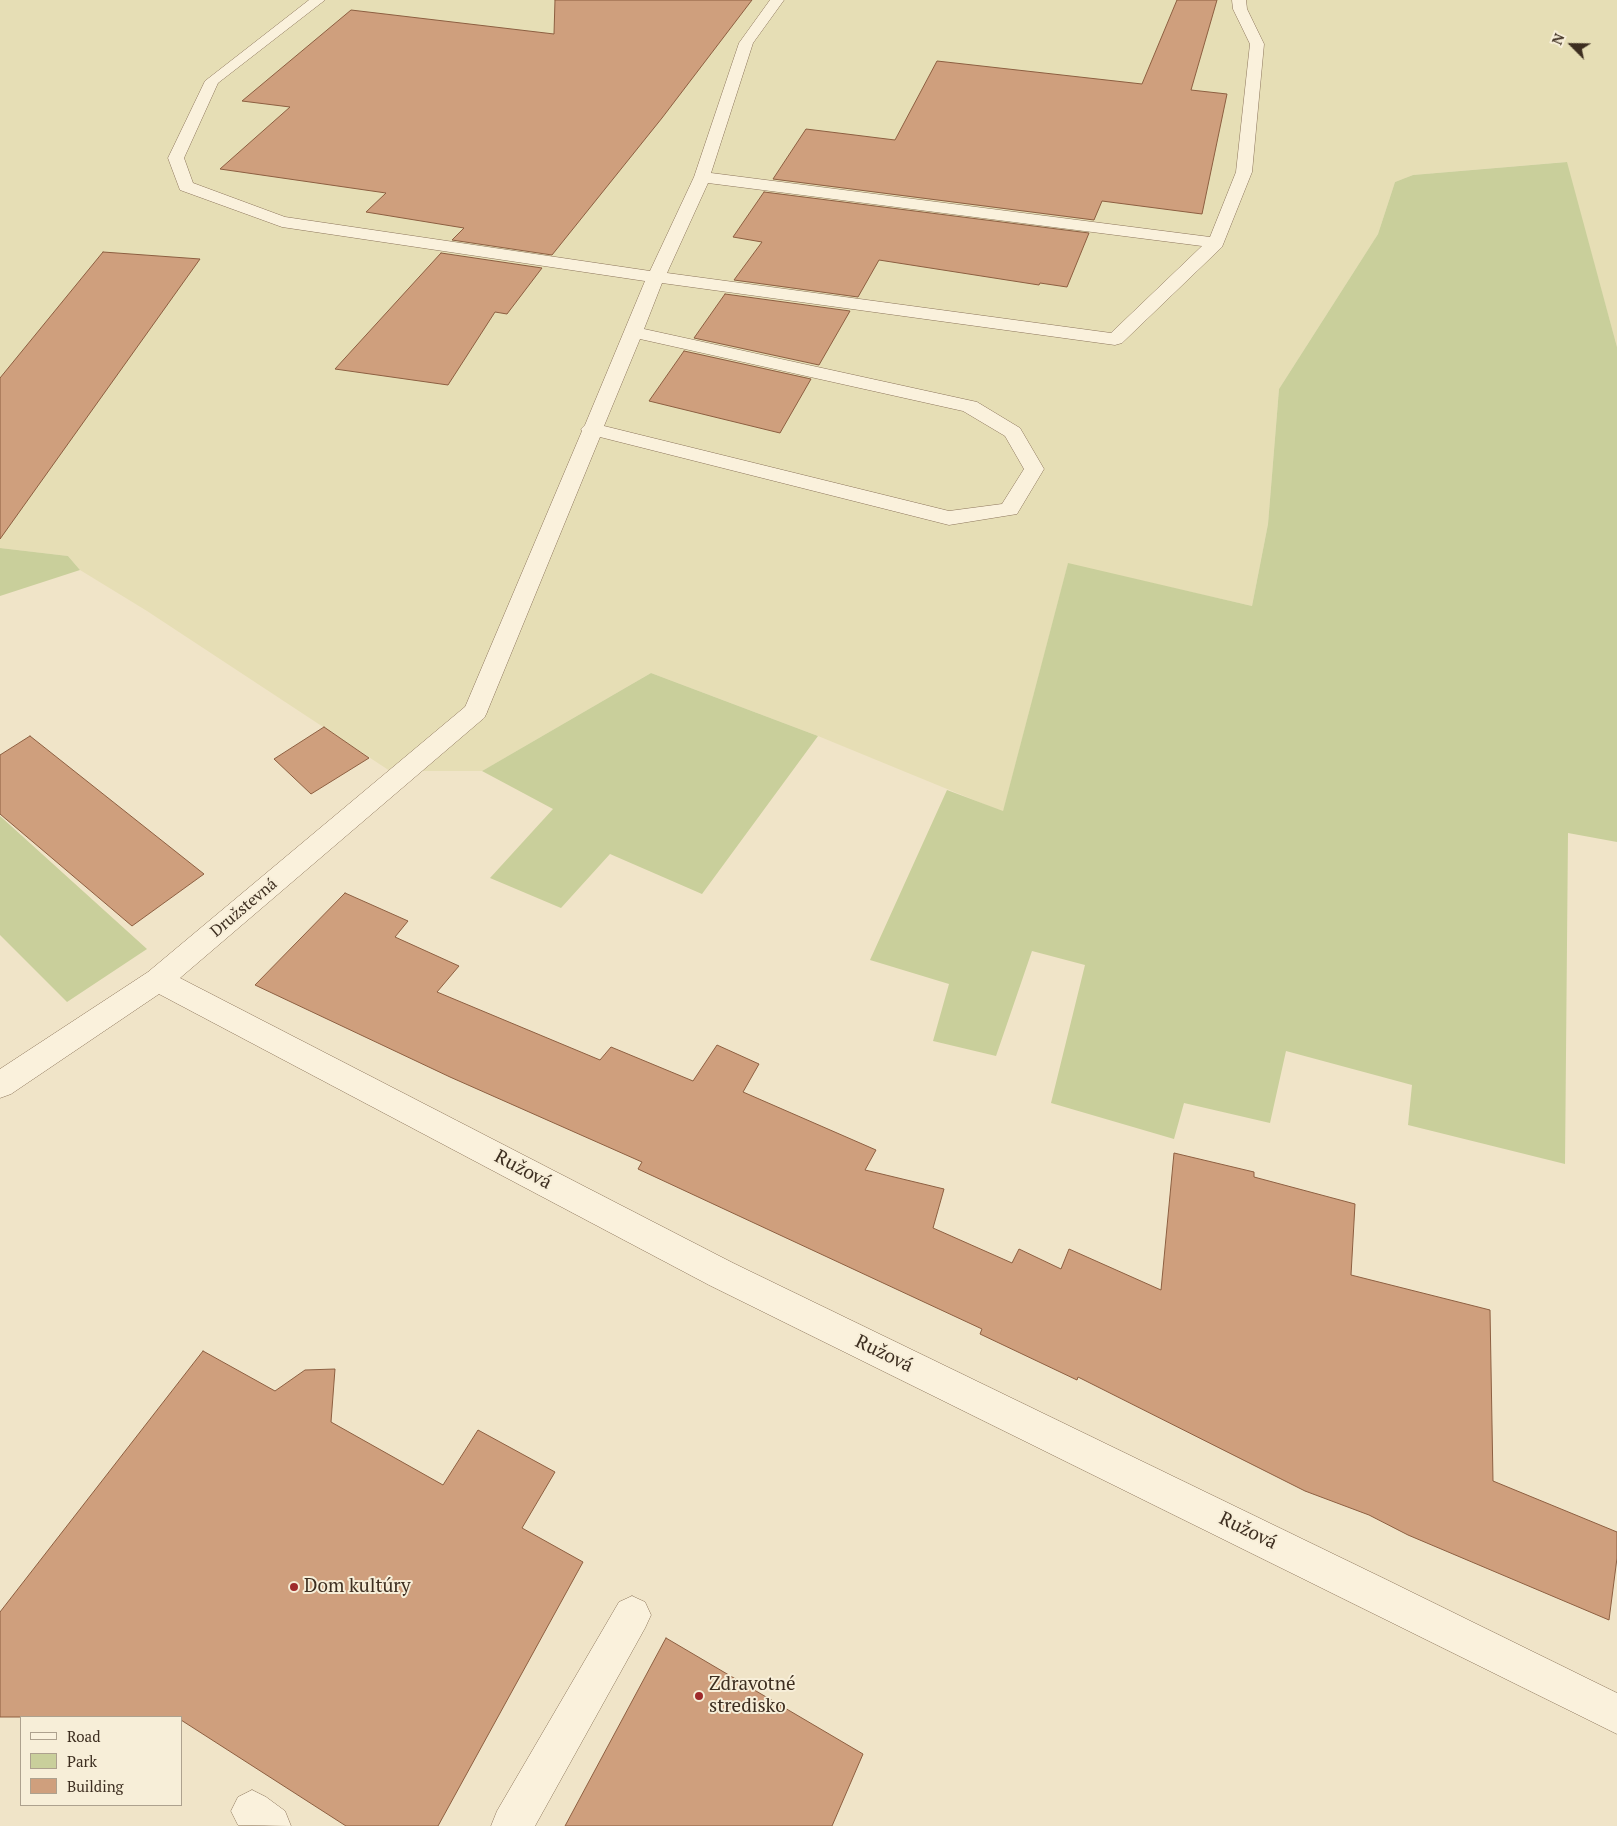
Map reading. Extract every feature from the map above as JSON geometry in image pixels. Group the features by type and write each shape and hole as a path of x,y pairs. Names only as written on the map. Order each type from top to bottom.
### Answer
{"street":[{"path":"318,0 212,82 176,158 186,186 282,222 656,277 1115,339 1216,243 1244,172 1257,44 1240,9 1240,0"},
{"path":"633,332 970,406 1013,432 1034,469 1009,509 949,518 591,429 656,277 702,177 746,43 777,0"},
{"path":"702,177 1216,243"},
{"name":"Družstevná","path":"0,1086 158,980 475,712 591,429"},
{"name":"Ružová","path":"158,980 721,1274 1363,1587 1617,1714"},
{"path":"512,1826 632,1615"}],"shaded area":[{"path":"0,0 1617,0 1617,347 1566,162 1413,175 1395,182 1378,234 1279,389 1268,524 1252,606 1068,564 1003,812 818,736 651,673 482,771 390,771 147,611 80,570 68,556 0,548"}],"green space":[{"path":"1567,162 1617,347 1617,842 1568,833 1565,1164 1408,1125 1412,1085 1286,1051 1270,1123 1184,1103 1174,1139 1051,1103 1085,965 1032,951 996,1056 933,1041 949,984 870,960 947,790 1003,811 1068,563 1252,606 1268,524 1279,389 1378,234 1395,182 1413,175"},
{"path":"0,548 68,556 80,570 0,596"},
{"path":"651,673 818,736 702,894 610,854 561,908 490,878 553,809 482,771"},
{"path":"0,816 147,949 67,1002 0,935"}],"building":[{"path":"555,0 752,0 662,118 552,255 452,240 464,228 366,212 386,193 220,169 290,107 242,101 351,10 554,34"},
{"path":"1177,0 1217,0 1191,90 1227,94 1202,214 1102,201 1094,220 773,179 806,129 895,140 937,61 1142,84"},
{"path":"764,192 1089,233 1067,287 1040,283 1039,285 879,260 858,297 734,280 762,242 733,237"},
{"path":"103,252 200,259 0,539 0,378"},
{"path":"441,253 542,268 507,314 495,312 448,385 335,369"},
{"path":"725,294 850,311 819,365 694,338"},
{"path":"684,351 811,379 780,433 649,401"},
{"path":"324,727 369,758 311,794 274,759"},
{"path":"30,736 204,874 132,926 0,814 0,755"},
{"path":"345,893 408,921 395,937 459,966 437,992 600,1060 611,1047 693,1081 717,1045 759,1064 743,1092 876,1150 865,1170 944,1189 933,1228 1012,1263 1019,1249 1061,1269 1069,1249 1161,1290 1174,1153 1254,1172 1254,1177 1355,1204 1351,1275 1490,1310 1493,1481 1617,1532 1617,1558 1609,1620 1408,1535 1369,1515 1305,1491 1078,1377 1077,1380 980,1334 982,1329 638,1169 642,1162 450,1077 255,985"},
{"name":"Dom kultúry","path":"203,1351 275,1391 305,1370 335,1369 331,1422 443,1485 478,1430 555,1472 522,1528 583,1562 438,1826 346,1826 182,1721 182,1716 0,1717 0,1612"},
{"name":"Zdravotné stredisko","path":"666,1638 863,1754 832,1826 565,1826"}],"place":[{"name":"Dom kultúry","path":"294,1587"},
{"name":"Zdravotné stredisko","path":"699,1696"}]}
